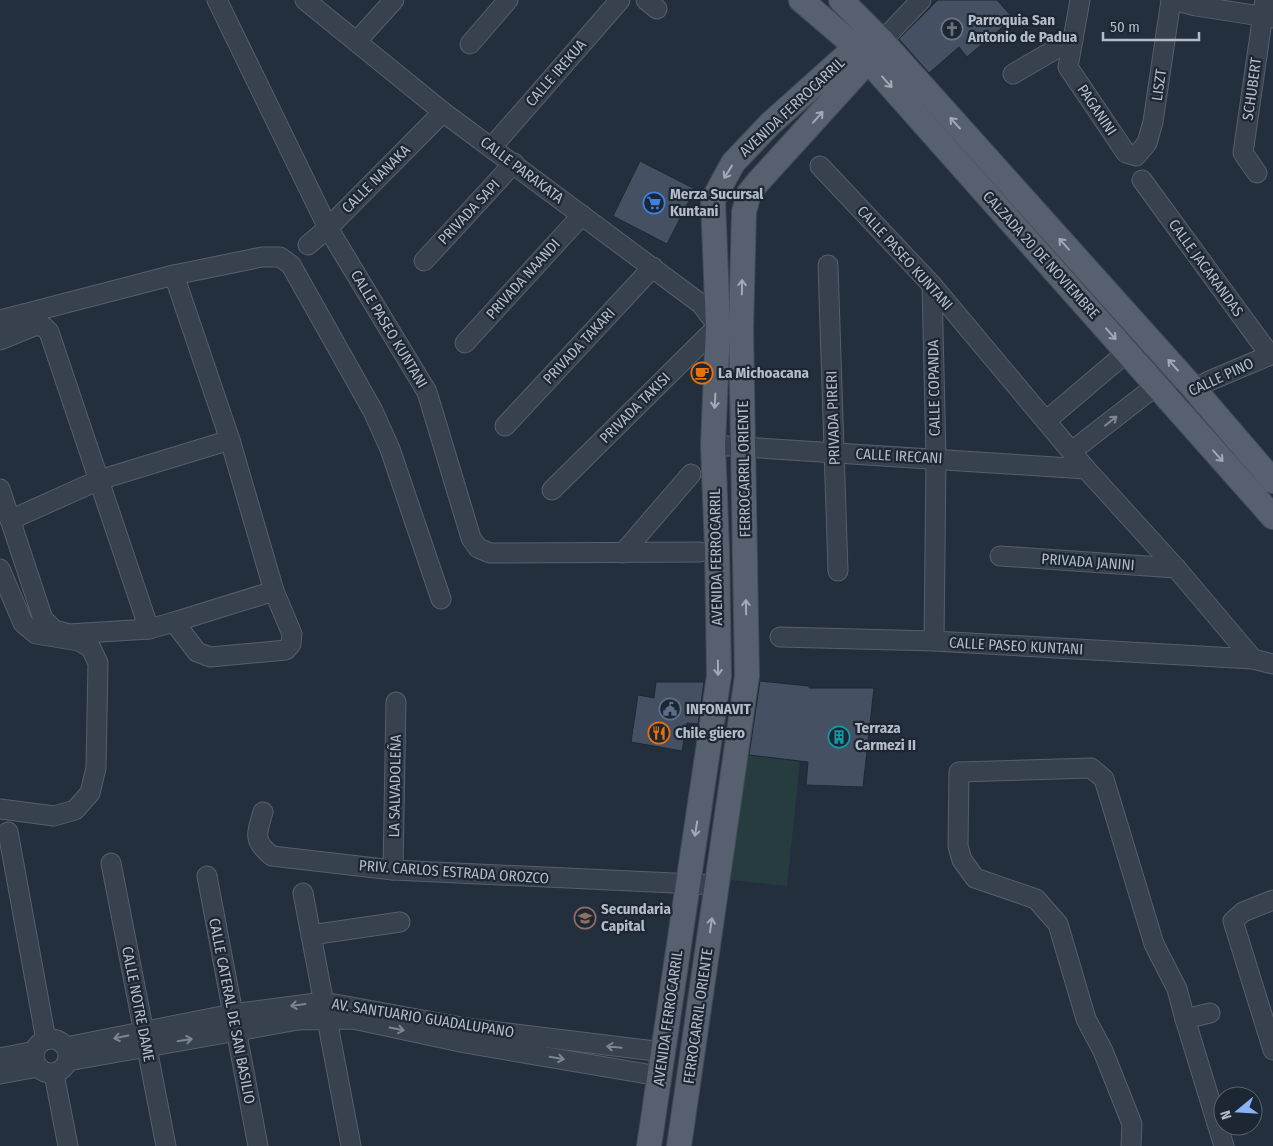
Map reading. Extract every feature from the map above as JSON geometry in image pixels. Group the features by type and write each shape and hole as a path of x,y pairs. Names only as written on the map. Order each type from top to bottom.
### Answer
{"main road":[{"name":"CALZADA 20 DE NOVIEMBRE","path":"801,0 862,54 1273,516"},
{"name":"CALZADA 20 DE NOVIEMBRE","path":"841,0 882,41 1269,470"},
{"name":"AVENIDA FERROCARRIL","path":"649,1146 719,676 713,445 730,327 713,200 733,163 770,124 882,41"},
{"name":"FERROCARRIL ORIENTE","path":"679,1146 747,676 744,447 730,327 744,212 749,193 794,145 862,54"},
{"path":"770,124 794,145"},
{"path":"718,631 747,633"},
{"path":"704,774 732,780"}],"street":[{"name":"CALLE PASEO KUNTANI","path":"217,0 328,228 426,392 471,538 478,548 490,552 700,552"},
{"name":"CALLE PARAKATA","path":"305,0 443,112 492,146 730,327"},
{"path":"357,41 394,0"},
{"path":"470,44 508,0"},
{"name":"CALLE IREKUA","path":"492,146 620,0"},
{"path":"882,41 921,0"},
{"path":"1013,74 1073,39 1080,0"},
{"path":"1172,0 1196,6 1267,12"},
{"name":"LISZT","path":"1126,153 1136,156 1147,143 1153,122 1172,0"},
{"name":"SCHUBERT","path":"1257,173 1242,153 1267,12"},
{"name":"PAGANINI","path":"1073,39 1068,66 1126,153"},
{"name":"CALLE NANAKA","path":"308,244 328,228 443,112"},
{"name":"PRIVADA SAPI","path":"424,261 514,163"},
{"name":"CALLE PASEO KUNTANI","path":"820,166 932,285 1086,468 1176,568 1253,659"},
{"name":"CALLE JACARANDAS","path":"1142,180 1271,355"},
{"name":"PRIVADA NAANDI","path":"465,343 582,215"},
{"path":"0,320 174,275 262,257 280,257 291,265 384,434 441,599"},
{"name":"PRIVADA PIRERI","path":"828,265 838,571"},
{"name":"PRIVADA TAKARI","path":"505,426 653,267"},
{"path":"174,275 230,440 274,591 292,634 291,644 286,650 210,657 197,652 174,622"},
{"name":"CALLE COPANDA","path":"932,285 936,458 934,641"},
{"path":"0,340 34,326 43,326 49,332 149,628"},
{"name":"PRIVADA TAKISI","path":"552,490 730,327"},
{"path":"1047,420 1127,352"},
{"name":"CALLE PINO","path":"1164,394 1194,389 1271,355"},
{"path":"1072,451 1164,394"},
{"path":"10,520 99,480 230,440"},
{"name":"CALLE IRECANI","path":"713,445 1086,468"},
{"path":"623,553 691,474"},
{"path":"0,489 43,619 54,630 69,634 149,628 274,591"},
{"name":"PRIVADA JANINI","path":"1000,556 1176,568"},
{"path":"0,569 23,623 36,634 79,641 91,648 98,663 96,768 90,793 75,810 54,816 0,809"},
{"name":"CALLE PASEO KUNTANI","path":"780,637 934,641 1253,659 1273,664"},
{"name":"LA SALVADOLEÑA","path":"394,870 396,702"},
{"path":"1130,1146 1132,1124 1103,1050 1086,1019 1058,924 1036,899 975,878 962,860 958,846 959,772 1091,768 1104,779 1154,944 1178,989 1185,1019 1224,1146"},
{"name":"PRIV. CARLOS ESTRADA OROZCO","path":"263,812 257,836 261,847 272,856 394,870 687,884"},
{"path":"8,832 68,1146"},
{"name":"CALLE NOTRE DAME","path":"110,863 166,1146"},
{"name":"CALLE CATERAL DE SAN BASILIO","path":"207,876 258,1146"},
{"path":"687,884 717,886"},
{"path":"303,893 351,1146"},
{"path":"1273,900 1243,912 1233,922 1273,1050"},
{"path":"311,935 400,922"},
{"name":"AV. SANTUARIO GUADALUPANO","path":"0,1074 51,1057 234,1023 298,1020 326,1011 353,1019 466,1036 584,1063 659,1076"},
{"path":"1185,1019 1210,1013"},
{"name":"AV. SANTUARIO GUADALUPANO","path":"466,1036 588,1044 663,1052"},
{"path":"584,1063 588,1044"},
{"name":"AV. SANTUARIO GUADALUPANO","path":"0,1058 51,1057"}],"green space":[{"path":"739,754 800,761 787,886 721,879"}],"building":[{"name":"Parroquia San Antonio de Padua","path":"938,0 997,0 1013,18 967,57 959,47 929,73 899,39"},
{"name":"Merza Sucursal Kuntani","path":"640,161 695,189 667,244 613,216"},
{"path":"760,681 809,686 809,688 874,688 863,787 806,785 808,762 749,755"},
{"path":"656,682 704,682 698,724 687,723 682,751 631,742 638,695 654,698"}],"place":[{"name":"Parroquia San Antonio de Padua","path":"952,29"},
{"name":"Merza Sucursal Kuntani","path":"654,203"},
{"name":"La Michoacana","path":"702,373"},
{"name":"INFONAVIT","path":"670,709"},
{"name":"Chile güero","path":"659,733"},
{"name":"Terraza Carmezi II","path":"839,737"},
{"name":"Secundaria Capital","path":"585,918"}]}
